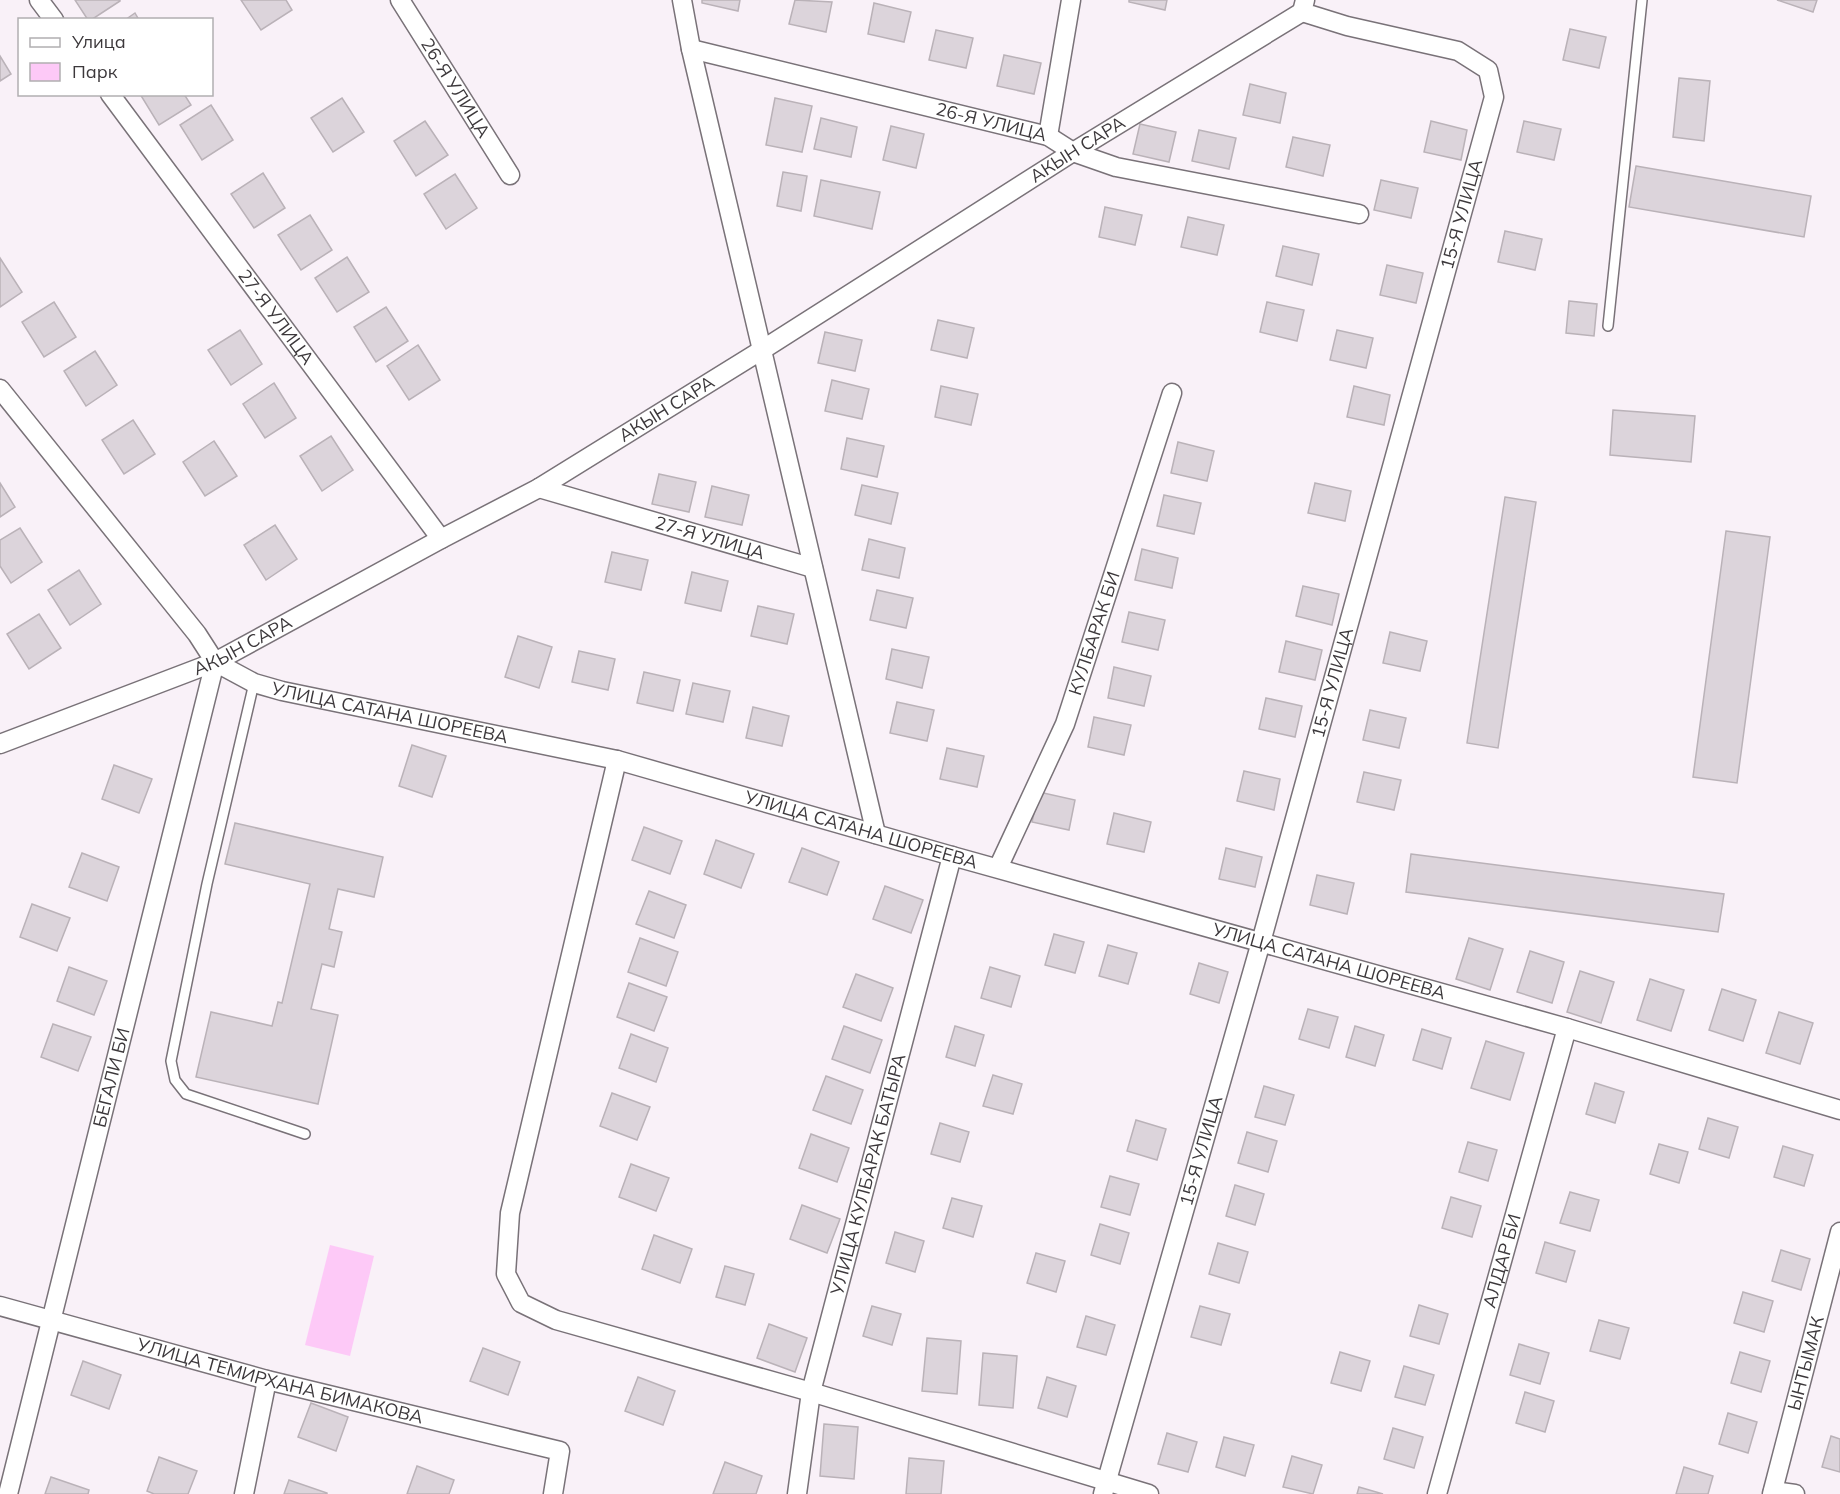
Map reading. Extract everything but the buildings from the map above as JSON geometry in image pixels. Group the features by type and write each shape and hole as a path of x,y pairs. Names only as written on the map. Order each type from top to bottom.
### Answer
{"street":[{"path":"39,0 52,18"},
{"name":"26-Я УЛИЦА","path":"400,0 510,175"},
{"path":"682,0 691,48 876,834"},
{"path":"1048,136 1071,0"},
{"name":"АКЫН САРА","path":"0,744 215,662 441,538 539,488 762,350 1303,6"},
{"name":"15-Я УЛИЦА","path":"1105,1488 1261,942 1494,97 1488,70 1458,51 1347,26 1303,6"},
{"name":"26-Я УЛИЦА","path":"691,48 1048,136 1073,152 1116,167 1359,214"},
{"name":"27-Я УЛИЦА","path":"111,96 441,538"},
{"name":"УЛИЦА САТАНА ШОРЕЕВА","path":"0,389 197,634 215,662 254,683 282,691 617,760 1567,1028 1840,1110"},
{"name":"КУЛБАРАК БИ","path":"998,868 1065,724 1172,393"},
{"name":"27-Я УЛИЦА","path":"539,488 813,568"},
{"name":"БЕГАЛИ БИ","path":"8,1494 215,662"},
{"path":"617,760 510,1214 506,1274 521,1303 556,1320 811,1392 1105,1488 1149,1494"},
{"name":"УЛИЦА КУЛБАРАК БАТЫРА","path":"797,1494 811,1392 952,856"},
{"name":"АЛДАР БИ","path":"1437,1494 1567,1028"},
{"name":"ЫНТЫМАК","path":"1773,1493 1840,1232"},
{"name":"УЛИЦА ТЕМИРХАНА БИМАКОВА","path":"0,1306 267,1380 560,1451 553,1494"},
{"path":"244,1494 267,1380"},
{"path":"1773,1493 1795,1494"}],"lane":[{"path":"1608,326 1642,0"},
{"path":"254,683 207,884 171,1061 175,1080 186,1094 305,1134"}],"green space":[{"path":"330,1245 374,1256 350,1356 305,1345"}]}
